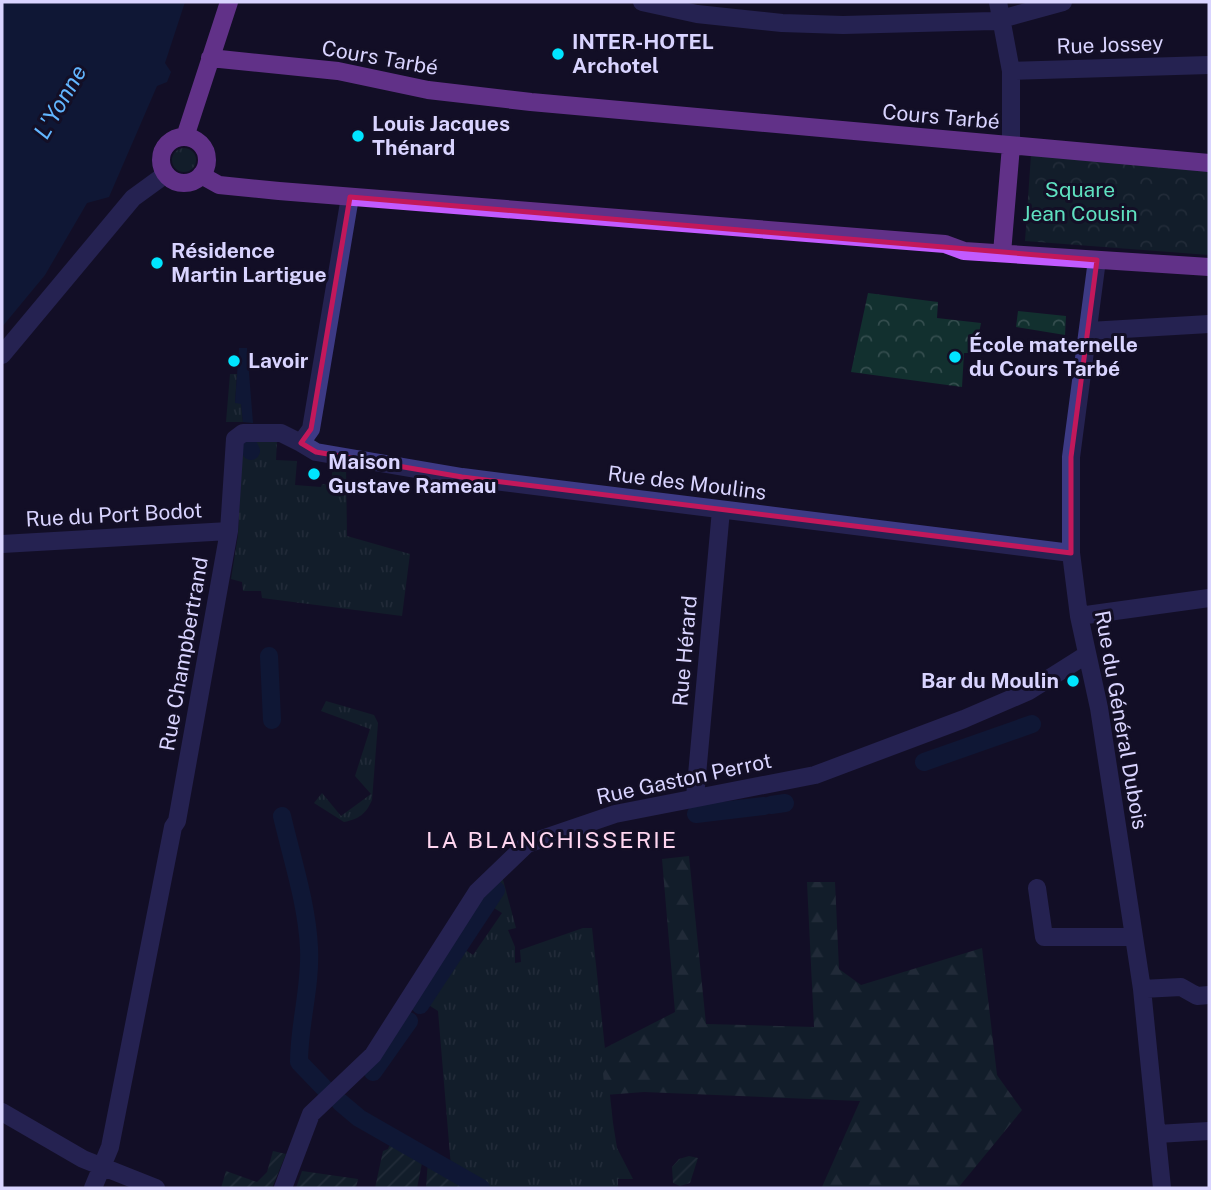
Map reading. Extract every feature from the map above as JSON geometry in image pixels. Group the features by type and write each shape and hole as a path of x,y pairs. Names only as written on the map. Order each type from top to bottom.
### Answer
{"main road":[{"path":"185,137 203,148 207,162 201,175 186,183 178,182 166,174 161,160 165,146 185,137 229,2"},
{"name":"Cours Tarbé","path":"210,58 338,71 428,90 531,102 1011,146 1002,253"},
{"path":"1011,146 1209,163"},
{"path":"201,175 219,184 350,197 945,244 964,251 1209,267"}],"street":[{"path":"642,2 697,14 794,24 994,21 1000,9"},
{"path":"1000,9 1063,2"},
{"path":"1000,9 1011,71 1011,146"},
{"name":"Rue Jossey","path":"1011,71 1209,65"},
{"path":"2,355 133,198 166,174"},
{"path":"301,443 311,429 350,197"},
{"name":"Rue du Général Dubois","path":"1097,260 1070,457 1071,553 1086,655 1099,708 1142,989 1162,1188"},
{"path":"1089,331 1209,324"},
{"name":"Rue Champbertrand","path":"93,1188 104,1168 121,1098 173,827 177,821 229,531 235,439 248,433 281,433 301,443"},
{"name":"Rue des Moulins","path":"301,443 316,452 462,477 1071,553"},
{"name":"Rue Hérard","path":"695,797 720,510"},
{"name":"Rue du Port Bodot","path":"2,544 229,531"},
{"path":"1079,616 1209,598"},
{"name":"Rue Gaston Perrot","path":"283,1188 311,1114 373,1055 477,892 527,844 615,814 815,775 964,719 1029,691 1086,655"},
{"path":"1037,888 1044,937 1134,937"},
{"path":"1142,989 1181,988 1197,996 1209,995"},
{"path":"2,1112 104,1168 156,1188"},
{"path":"1157,1134 1209,1130"}],"highlighted area":[{"path":"350,197 1097,260 1071,457 1071,553 462,477 316,452 301,443 311,429"}],"green space":[{"path":"184,148 195,155 196,160 189,171 184,172 173,165 172,160 179,149"},
{"name":"Square Jean Cousin","path":"1031,155 1209,168 1209,255 1025,241"},
{"path":"868,293 938,302 937,318 981,323 975,353 964,353 962,387 851,372"},
{"path":"1018,311 1066,316 1065,335 1016,327"},
{"path":"230,374 237,374 235,403 241,403 243,422 226,422"},
{"path":"250,441 277,441 276,460 297,461 295,485 331,485 333,464 346,466 347,536 410,554 402,616 262,598 261,591 243,591 242,582 231,579 238,535 242,447"},
{"path":"326,701 374,715 378,723 372,800 361,815 344,822 314,803 322,793 341,816 371,794 355,776 370,729 321,711"},
{"path":"689,856 706,1024 814,1027 807,882 835,882 839,969 861,985 982,948 997,1075 1022,1110 958,1188 822,1187 860,1101 644,1092 605,1095 601,1050 675,1012 662,859"},
{"path":"502,876 516,928 508,930 515,947 515,963 521,962 520,950 583,928 592,928 617,1148 633,1179 618,1179 618,1188 486,1188 451,1167 438,1011 427,1004 464,949 473,955 502,913 491,906 497,896 494,884"},
{"path":"391,1142 423,1158 417,1188 375,1188 383,1151 388,1149"},
{"path":"273,1151 286,1154 272,1188 221,1188 226,1171 257,1182 267,1172"},
{"path":"689,1156 698,1158 690,1183 680,1186 673,1183 672,1167 679,1159"},
{"path":"428,1160 464,1182 461,1188 426,1188"},
{"path":"302,1171 358,1179 356,1188 296,1188"}],"water":[{"name":"L'Yonne","path":"2,2 185,2 165,63 171,72 167,82 157,86 109,197 87,203 45,275 2,327"},
{"path":"239,348 247,348 253,423 243,422 241,404 235,403"}],"waterway":[{"path":"247,443 251,451"},
{"path":"269,656 272,720"},
{"path":"924,762 1032,724"},
{"path":"771,805 785,803"},
{"path":"696,814 764,806"},
{"path":"282,816 308,931 308,977 299,1062 325,1089"},
{"path":"420,1005 496,890"},
{"path":"373,1072 409,1021"},
{"path":"340,1102 359,1118 481,1188"}],"place":[{"name":"INTER-HOTEL Archotel","path":"558,54"},
{"name":"Louis Jacques Thénard","path":"358,136"},
{"name":"Résidence Martin Lartigue","path":"157,263"},
{"name":"École maternelle du Cours Tarbé","path":"955,357"},
{"name":"Lavoir","path":"234,361"},
{"name":"Maison Gustave Rameau","path":"314,474"},
{"name":"Bar du Moulin","path":"1073,681"}],"district":[{"name":"LA BLANCHISSERIE","path":"552,840"}]}
